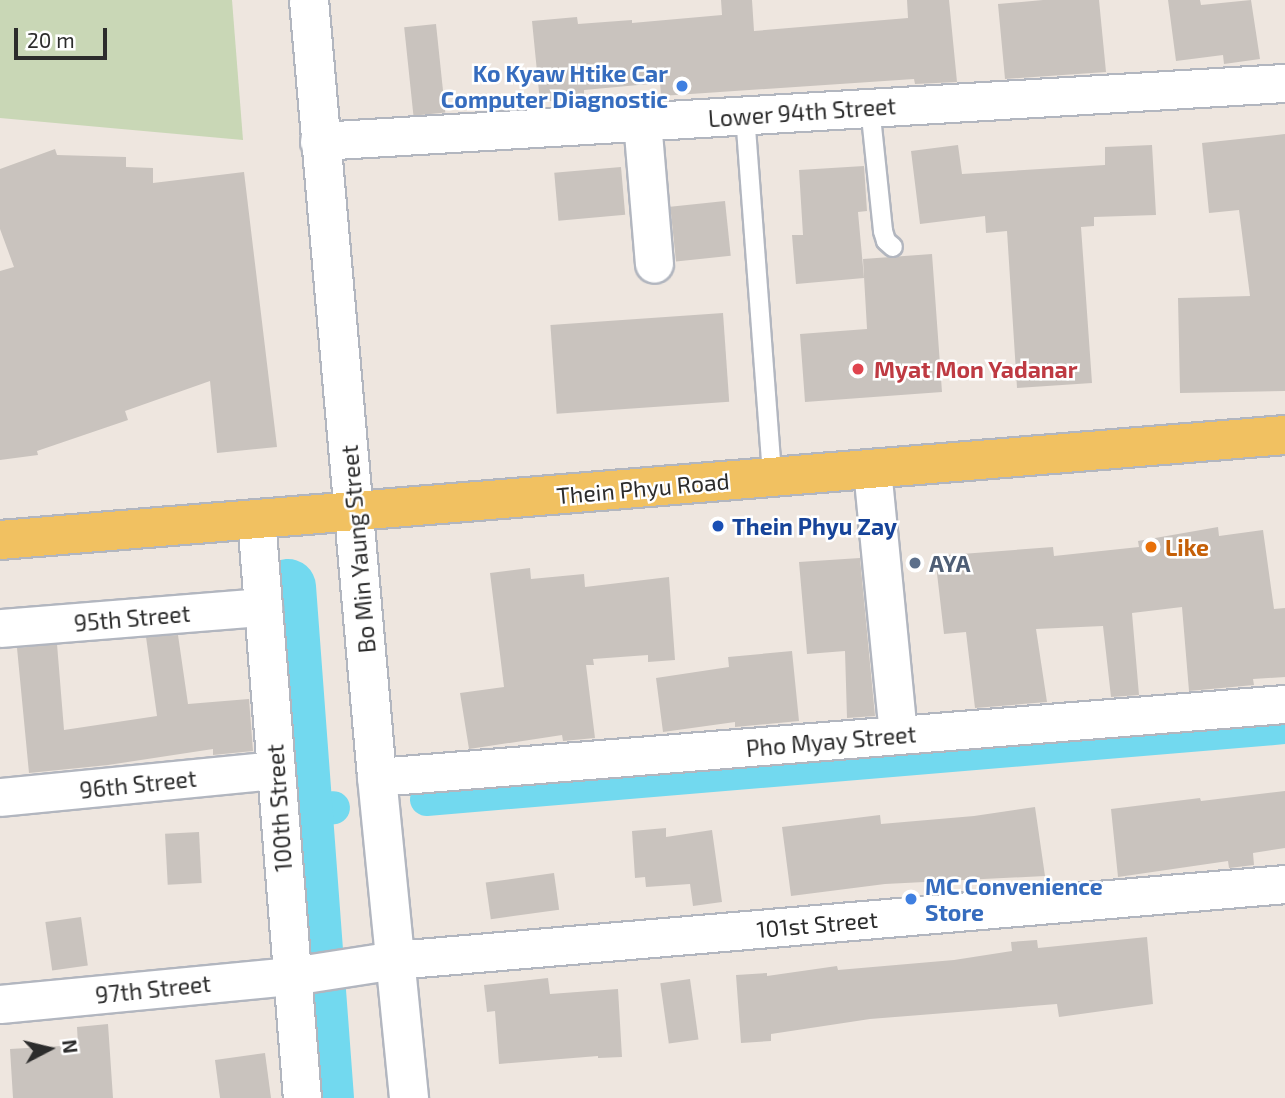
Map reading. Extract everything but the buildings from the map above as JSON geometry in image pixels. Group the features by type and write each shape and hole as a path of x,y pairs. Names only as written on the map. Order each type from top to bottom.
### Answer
{"main road":[{"name":"Bo Min Yaung Street","path":"309,0 319,141 356,511 377,777 410,1098"},
{"name":"Thein Phyu Road","path":"0,540 1285,435"}],"street":[{"name":"Lower 94th Street","path":"319,141 1285,83"},
{"path":"642,121 654,263"},
{"path":"872,469 898,735"},
{"name":"100th Street","path":"256,518 276,770 299,975 302,1098"},
{"name":"95th Street","path":"0,628 263,607"},
{"name":"Pho Myay Street","path":"377,777 1285,704"},
{"name":"96th Street","path":"0,797 276,770"},
{"name":"101st Street","path":"350,967 395,960 1285,884"},
{"name":"97th Street","path":"0,1004 299,975 350,967"}],"lane":[{"path":"870,107 883,231 886,241 893,247"},
{"path":"745,115 772,477"}],"green space":[{"path":"0,0 232,0 243,140 0,118"}],"waterway":[{"path":"288,587 326,1098"},
{"path":"426,799 1285,727"},
{"path":"307,809 333,807"}],"place":[{"name":"Ko Kyaw Htike Car Computer Diagnostic","path":"682,86"},
{"name":"Myat Mon Yadanar","path":"858,369"},
{"name":"Thein Phyu Zay","path":"718,526"},
{"name":"Like","path":"1151,547"},
{"name":"AYA","path":"915,563"},
{"name":"MC Convenience Store","path":"911,899"}]}
